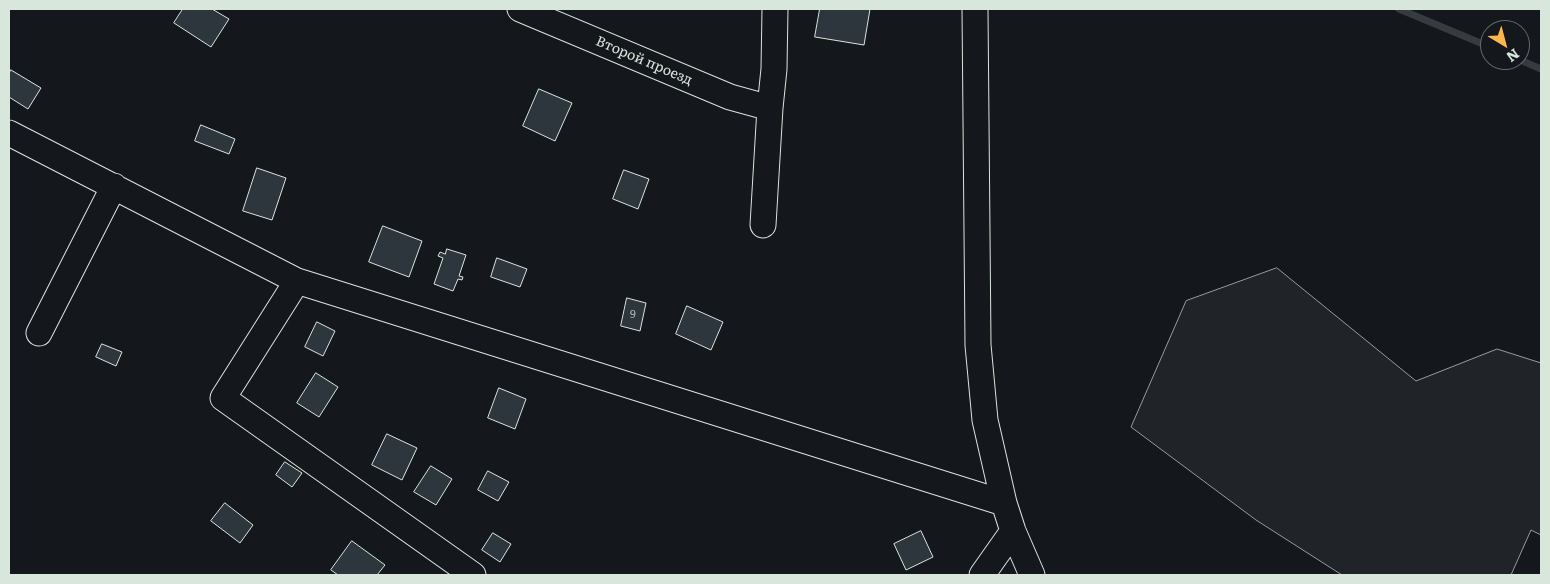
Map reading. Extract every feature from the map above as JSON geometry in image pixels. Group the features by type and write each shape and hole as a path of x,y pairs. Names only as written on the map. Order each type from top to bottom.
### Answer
{"street":[{"name":"Второй проезд","path":"520,9 730,97 770,108"},
{"path":"763,225 774,69 775,9"},
{"path":"975,9 978,345 985,420 1004,503 1032,575"},
{"path":"9,133 297,281 1004,503"},
{"path":"39,333 114,186"},
{"path":"297,281 223,398 473,575"},
{"path":"982,575 1013,530"}],"shaded area":[{"path":"1277,268 1416,381 1497,349 1541,363 1541,535 1531,530 1511,575 1342,575 1256,520 1131,427 1186,301"}],"building":[{"path":"183,9 212,9 229,19 211,47 174,23"},
{"path":"820,9 870,9 864,45 815,37"},
{"path":"11,70 41,88 28,109 9,97 9,74"},
{"path":"539,89 572,103 555,141 523,126"},
{"path":"201,125 235,139 229,154 195,141"},
{"path":"257,168 286,178 272,220 243,211"},
{"path":"624,170 649,179 638,209 613,199"},
{"path":"383,226 422,241 409,277 369,262"},
{"path":"447,249 466,255 459,276 463,277 462,280 458,279 453,291 434,284 443,258 438,256 440,252 445,254"},
{"path":"497,258 527,269 520,287 491,277"},
{"path":"627,298 646,303 640,331 621,326"},
{"path":"687,306 723,322 711,350 676,334"},
{"path":"317,322 335,331 323,356 305,347"},
{"path":"102,344 122,352 116,366 96,357"},
{"path":"316,373 338,387 319,417 297,403"},
{"path":"499,388 526,399 515,429 488,418"},
{"path":"387,434 417,448 402,480 372,465"},
{"path":"285,462 302,473 292,487 276,475"},
{"path":"431,466 452,479 436,505 414,492"},
{"path":"488,471 509,482 498,501 478,490"},
{"path":"225,503 253,525 240,543 211,521"},
{"path":"921,531 933,557 906,570 894,544"},
{"path":"493,533 511,544 500,562 482,550"},
{"path":"352,541 385,565 377,575 338,575 331,570"}],"waterway":[{"path":"1399,9 1480,43"},
{"path":"1530,64 1541,69"}]}
